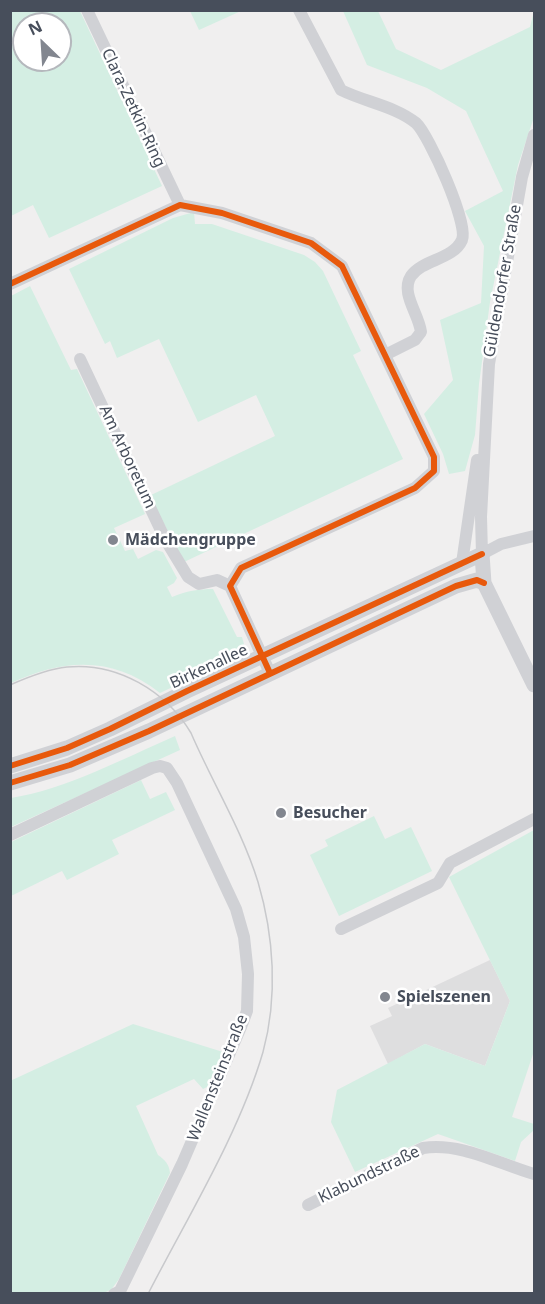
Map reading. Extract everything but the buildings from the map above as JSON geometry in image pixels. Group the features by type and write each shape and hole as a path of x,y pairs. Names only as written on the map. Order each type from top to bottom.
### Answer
{"street":[{"name":"Clara-Zetkin-Ring","path":"87,10 180,205"},
{"path":"299,10 341,90 403,114 417,124 426,138 458,208 463,226 462,240 450,253 416,268 408,281 408,294 421,332 415,340 385,355"},
{"name":"Güldendorfer Straße","path":"482,554 481,517 489,364 520,188 534,135"},
{"path":"12,280 180,205 222,213 311,243 342,266 434,457 434,471 415,488 241,568 230,586 270,673"},
{"name":"Am Arboretum","path":"80,359 165,539 188,577 199,584 217,580 230,586"},
{"name":"Güldendorfer Straße","path":"462,563 487,393"},
{"path":"534,536 501,544 482,554 484,583 534,686"},
{"name":"Birkenallee","path":"10,766 67,748 110,729 482,554"},
{"name":"Birkenallee","path":"10,783 70,765 456,586 477,580 484,583"},
{"name":"Wallensteinstraße","path":"10,835 152,768 160,766 167,768 172,774 236,909 244,937 248,974 247,1011 182,1164 128,1276 120,1291 114,1293"},
{"path":"341,929 438,883 450,863 534,819"},
{"name":"Klabundstraße","path":"308,1205 423,1148 439,1146 463,1151 534,1174"}],"shaded area":[{"path":"490,960 510,1001 485,1066 425,1044 388,1064 370,1026 392,1016 388,1008"}],"green space":[{"path":"10,11 80,11 162,186 49,238 33,205 11,216"},
{"path":"190,11 241,11 199,30"},
{"path":"343,11 378,11 396,49 441,70 530,27 534,11 534,117 518,165 490,302 475,435 465,471 449,474 443,454 424,414 453,380 440,320 481,303 484,246 465,211 503,191 466,111 427,88 367,65"},
{"path":"194,212 195,224 212,224 304,255 323,271 361,351 353,355 403,459 184,562 149,496 275,436 256,395 198,422 159,339 117,358 110,341 105,344 69,269 173,218"},
{"path":"30,286 71,370 77,369 145,514 114,528 125,551 133,549 138,559 156,550 163,552 177,578 167,587 172,597 192,591 213,589 237,637 242,637 244,644 238,656 160,693 124,672 87,665 49,669 11,683 11,296"},
{"path":"175,736 180,750 11,827 11,798 53,788"},
{"path":"141,780 150,799 166,792 175,810 112,840 119,854 67,880 62,871 11,896 11,842"},
{"path":"374,816 385,839 411,827 432,871 339,916 310,855 328,846 325,840"},
{"path":"534,830 534,1051 512,1117 534,1124 534,1130 521,1142 515,1161 438,1134 355,1172 331,1122 337,1090 425,1044 485,1066 510,1001 449,877"},
{"path":"133,1024 223,1052 207,1087 203,1089 194,1079 136,1106 158,1155 166,1162 170,1173 119,1279 111,1290 103,1293 11,1293 10,1081"}],"tram line":[{"path":"10,685 31,676 67,667 104,669 138,682 168,704 191,733 235,825 258,882 268,924 272,967 271,1010 263,1052 253,1083 226,1145 148,1294"}],"cycle path":[{"path":"10,284 180,205 222,213 311,243 342,266 434,457 434,471 415,488 241,568 230,586 270,673"},
{"path":"10,766 67,748 110,729 482,554"},
{"path":"10,783 70,765 149,731 456,586 477,580 484,583"}],"place":[{"name":"Mädchengruppe","path":"113,540"},
{"name":"Besucher","path":"281,813"},
{"name":"Spielszenen","path":"385,997"}]}
